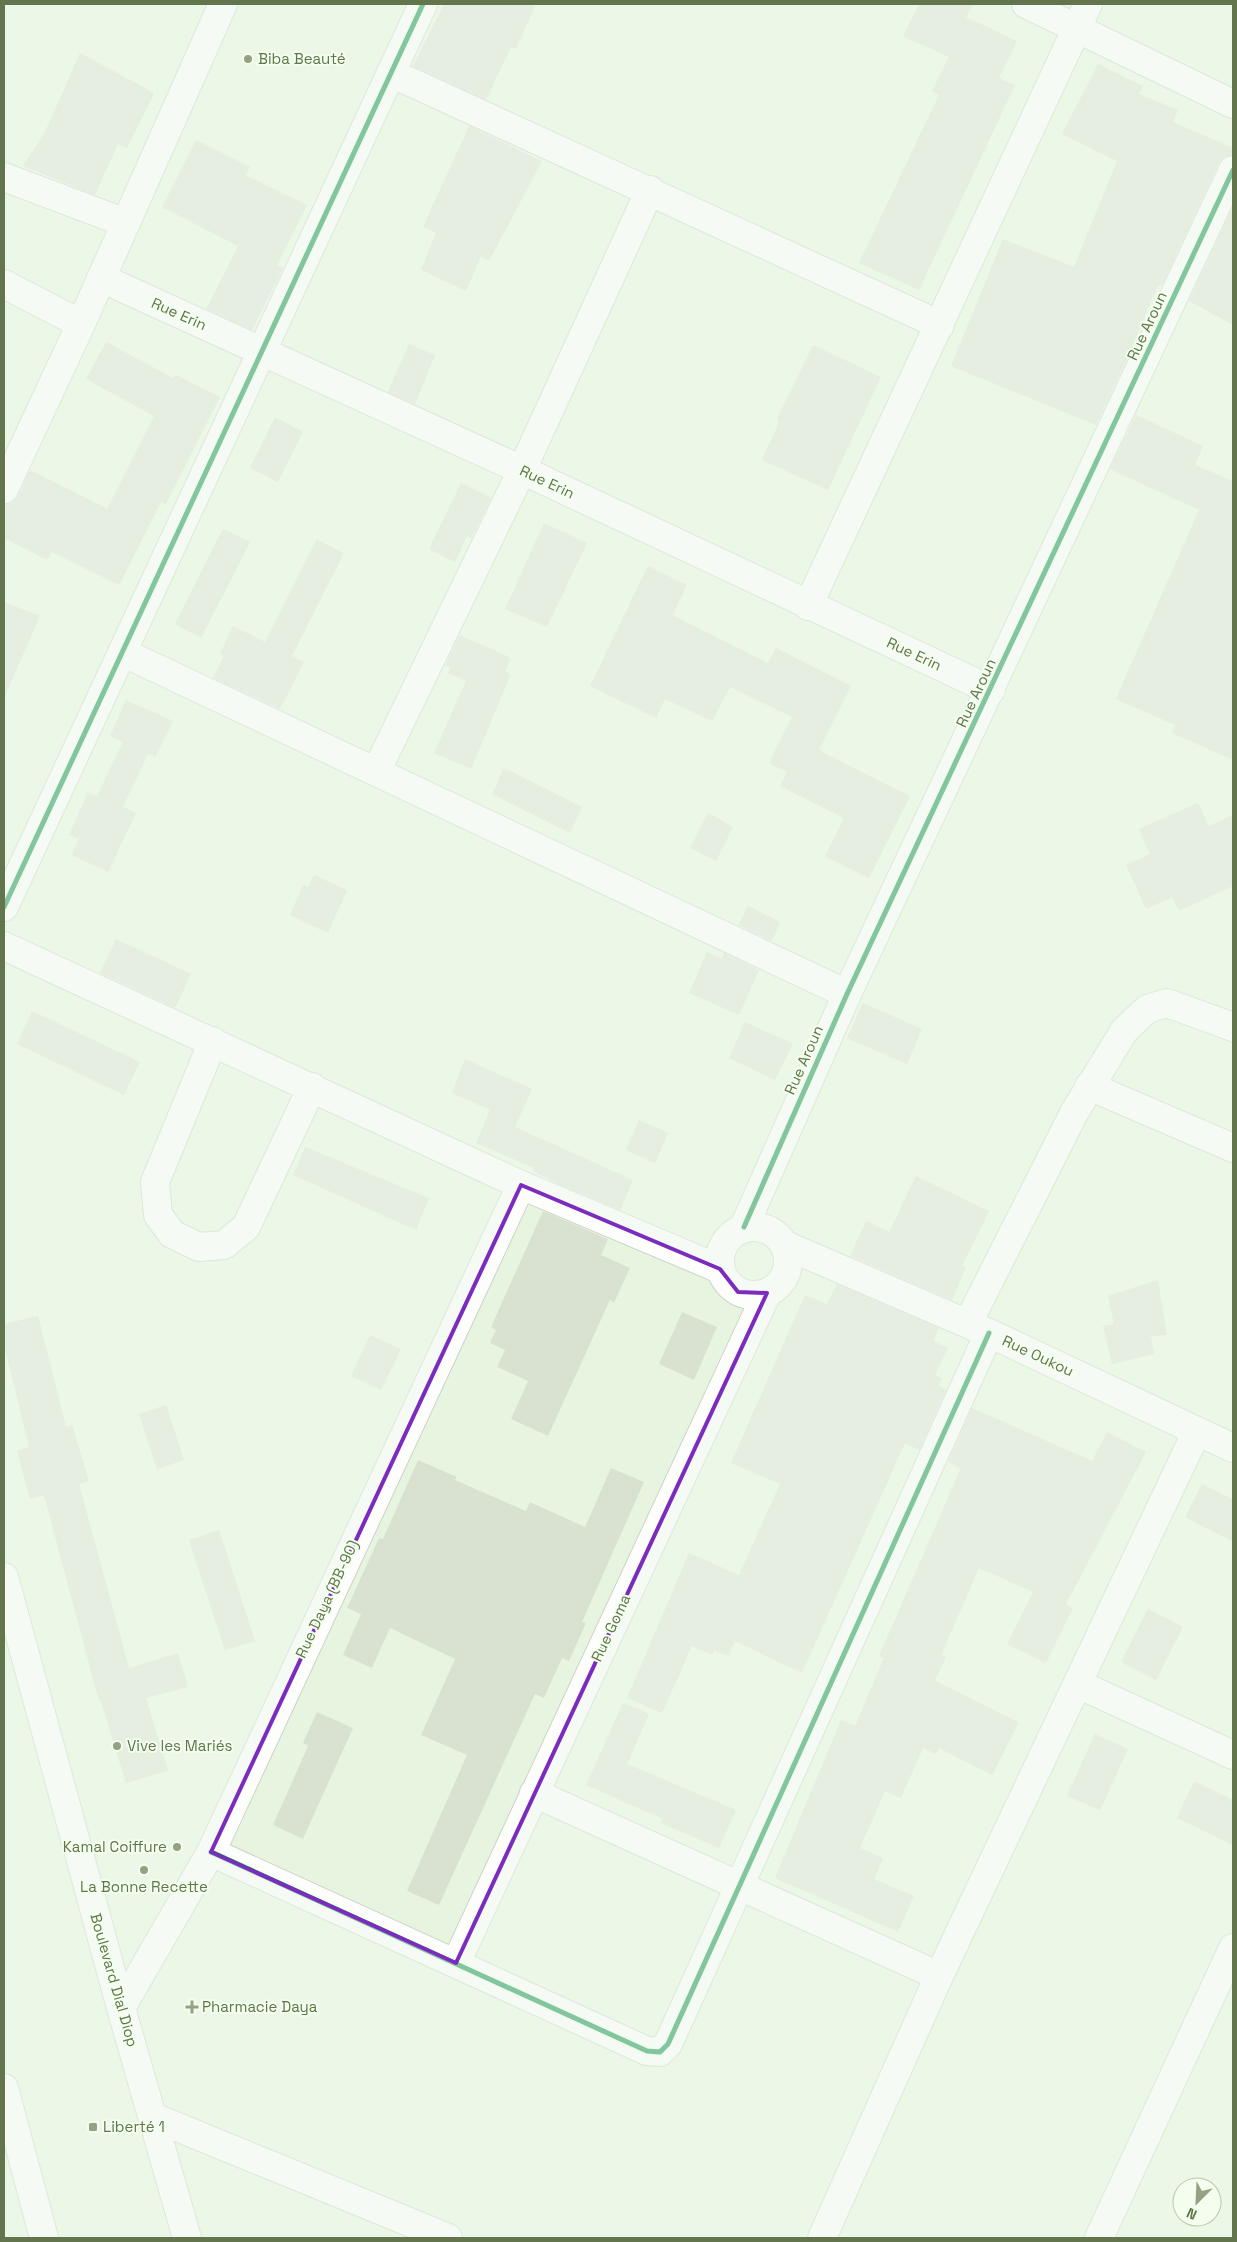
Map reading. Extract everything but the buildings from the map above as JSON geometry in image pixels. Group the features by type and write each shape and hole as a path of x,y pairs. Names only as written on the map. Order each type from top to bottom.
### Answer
{"street":[{"path":"4,907 424,4"},
{"path":"1026,4 1233,104"},
{"path":"808,606 940,326 1088,4"},
{"path":"4,489 81,324 219,14"},
{"path":"391,73 650,190 940,326"},
{"name":"Rue Aroun","path":"744,1227 847,994 1233,170"},
{"path":"4,176 126,223"},
{"path":"376,772 522,470 650,190"},
{"name":"Rue Erin","path":"101,278 522,470 808,606 991,690"},
{"path":"4,284 81,324"},
{"path":"122,652 847,994"},
{"path":"4,946 521,1185 720,1269"},
{"path":"210,1852 647,2051 660,2052 668,2044 740,1887 979,1328 1089,1086 1124,1031 1147,1009 1167,1003 1233,1027"},
{"path":"213,1042 155,1182 158,1215 172,1234 199,1247 224,1245 246,1227 312,1087"},
{"path":"1089,1086 1233,1148"},
{"name":"Rue Daya (BB-90)","path":"121,2008 210,1852 521,1185"},
{"path":"744,1227 763,1227 779,1237 785,1245 788,1256 788,1268 784,1278 776,1287 766,1293 752,1296 738,1292 726,1282 720,1269 719,1256 724,1244 732,1234 744,1227"},
{"name":"Rue Oukou","path":"785,1245 979,1328 1233,1448"},
{"name":"Rue Goma","path":"456,1963 766,1293"},
{"path":"822,2238 939,1976 1197,1431"},
{"name":"Boulevard Dial Diop","path":"4,1577 121,2008 187,2238"},
{"path":"1078,1684 1233,1755"},
{"path":"534,1793 939,1976"},
{"path":"1099,2238 1233,1948"},
{"path":"4,2088 44,2238"},
{"path":"153,2117 448,2238"}],"highlighted area":[{"path":"521,1185 720,1269 738,1292 767,1293 456,1963 211,1852"}],"shaded area":[{"path":"4,4 1233,4 1233,2238 4,2238"}],"cycle path":[{"path":"4,907 423,4"},
{"path":"744,1227 847,994 1233,170"},
{"path":"211,1852 647,2051 660,2052 668,2044 989,1333"}],"place":[{"name":"Biba Beauté","path":"248,59"},
{"name":"Vive les Mariés","path":"117,1746"},
{"name":"Kamal Coiffure","path":"177,1847"},
{"name":"La Bonne Recette","path":"144,1870"},
{"name":"Pharmacie Daya","path":"192,2007"},
{"name":"Liberté 1","path":"93,2127"}]}
